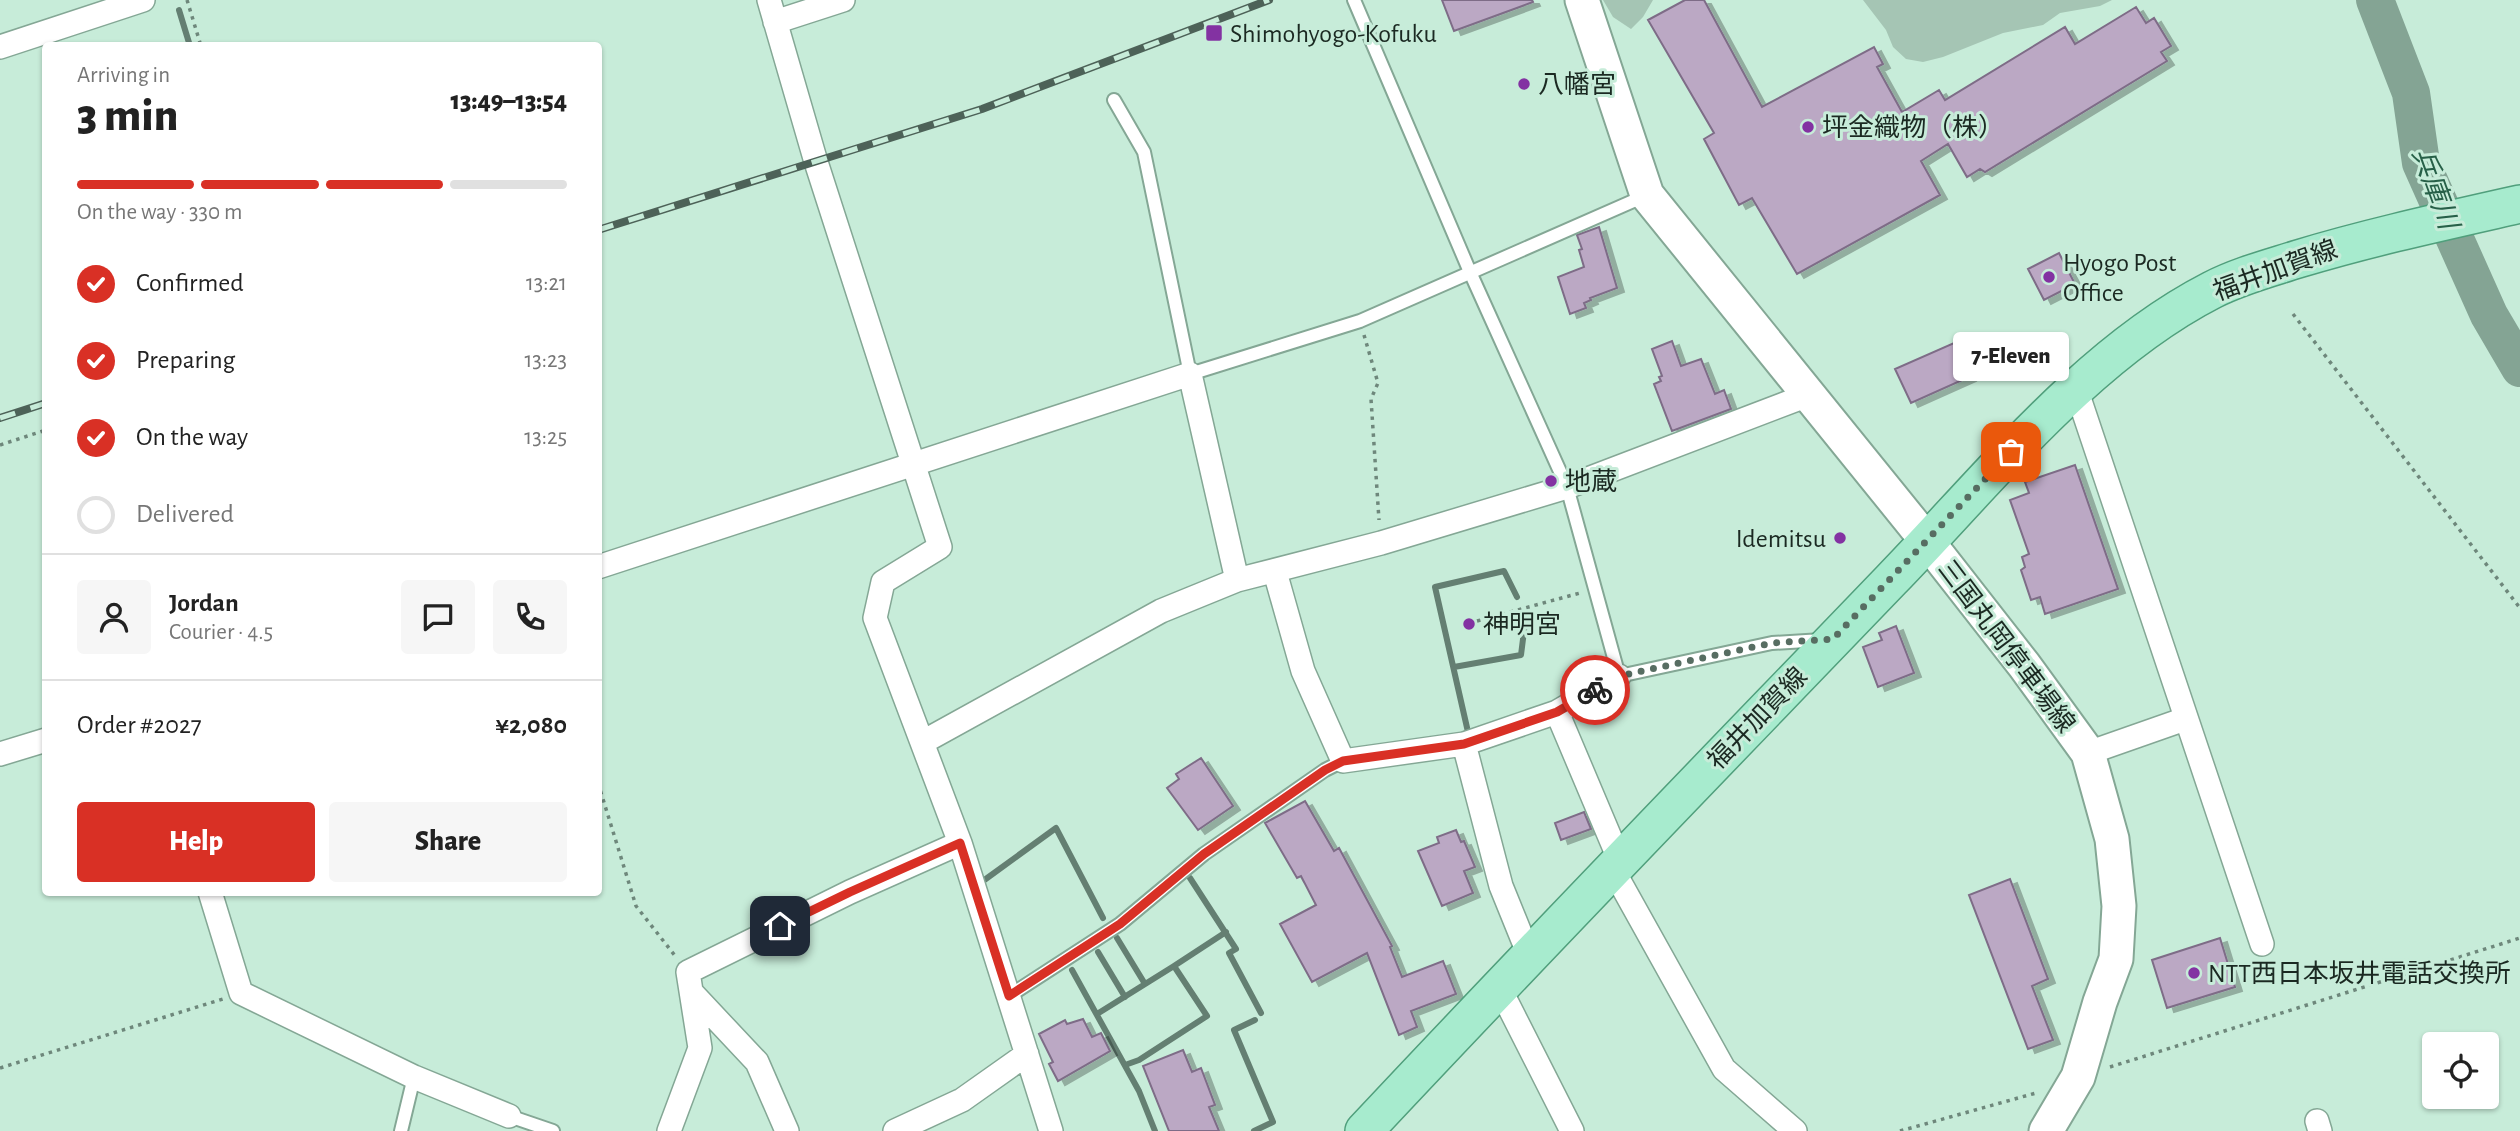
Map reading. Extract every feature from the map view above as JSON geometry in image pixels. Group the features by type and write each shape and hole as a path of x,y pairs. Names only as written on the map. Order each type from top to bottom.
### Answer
{"main road":[{"name":"三国丸岡停車場線","path":"1582,0 1647,195 1927,541 2024,664 2088,753 2112,839 2119,906 2116,959 2077,1079 2046,1131"},
{"name":"福井加賀線","path":"1364,1131 2040,422 2142,335 2170,315 2240,278 2362,239 2520,204"}],"street":[{"path":"0,47 144,0"},
{"path":"769,0 816,162 940,547 883,582 875,618 960,843 1051,1131"},
{"path":"775,22 843,0"},
{"path":"602,566 1190,374 1237,580"},
{"path":"2076,389 2262,944"},
{"path":"923,742 1161,611 1237,580 1381,543 1567,487 1808,395"},
{"path":"1275,572 1303,671 1343,761 1464,744 1557,712 1619,676"},
{"path":"1557,712 1616,865 1724,1069 1795,1131"},
{"path":"2088,753 2185,719"},
{"path":"0,754 42,741"},
{"path":"1464,744 1501,886 1529,955"},
{"path":"690,983 850,892 960,843"},
{"path":"211,896 241,993 414,1077 509,1116"},
{"path":"669,1131 700,1048 690,983"},
{"path":"690,983 757,1062 787,1131"},
{"path":"1499,987 1572,1131"},
{"path":"895,1131 962,1100 1027,1054"}],"lane":[{"path":"1354,0 1470,272 1567,487 1619,676 1772,643 1833,639"},
{"path":"1114,100 1144,152 1190,374 1360,321 1647,195"},
{"path":"1009,996 1120,924 1204,854 1325,770 1343,761"},
{"path":"401,1131 414,1077"},
{"path":"509,1116 553,1131"}],"path":[{"path":"187,0 200,42"},
{"path":"2293,314 2520,608"},
{"path":"1360,321 1378,383 1371,399 1381,543"},
{"path":"0,444 42,431"},
{"path":"1477,621 1596,589"},
{"path":"602,796 636,906 690,983"},
{"path":"1900,1131 2077,1079 2520,938"},
{"path":"0,1068 241,993"}],"green space":[{"path":"1603,0 1653,0 1643,17 1631,29 1613,17"},
{"path":"1863,0 2112,0 2100,6 2060,13 2043,25 2003,33 1943,57 1923,62 1906,59 1893,47 1886,30"}],"building":[{"path":"1442,0 1532,0 1533,2 1454,31"},
{"path":"1685,0 1704,0 1762,107 1874,47 1883,64 1877,67 1902,112 1939,90 1945,100 2065,27 2075,44 2136,7 2146,23 2154,18 2171,46 2161,52 2167,61 1985,172 1980,169 1967,177 1948,144 1921,161 1940,195 1797,274 1752,198 1739,205 1704,139 1714,133 1648,20"},
{"path":"1599,227 1617,288 1590,298 1591,300 1584,303 1586,308 1570,314 1558,277 1584,267 1577,235"},
{"path":"2059,253 2075,284 2044,300 2028,269"},
{"path":"1672,341 1681,366 1701,359 1715,394 1724,390 1731,409 1672,431 1654,384 1661,381 1659,377 1662,376 1652,349"},
{"path":"1954,343 1969,377 1911,403 1895,369"},
{"path":"2075,465 2118,589 2045,614 2040,597 2031,600 2021,570 2025,567 2022,557 2029,554 2010,500 2029,493 2025,482"},
{"path":"1896,626 1914,673 1878,687 1863,647 1882,640 1879,633"},
{"path":"1201,758 1233,806 1198,830 1167,788 1179,779 1176,774"},
{"path":"1305,801 1334,851 1339,848 1392,946 1390,947 1402,977 1443,961 1456,994 1411,1011 1417,1027 1399,1035 1367,953 1312,982 1280,924 1316,905 1301,876 1297,878 1265,823"},
{"path":"1584,812 1591,829 1561,840 1555,823"},
{"path":"1456,830 1475,867 1464,871 1473,893 1442,906 1418,851 1439,843 1437,837"},
{"path":"2010,879 2048,979 2032,986 2053,1040 2028,1049 1969,895"},
{"name":"NTT西日本坂井電話交換所","path":"2220,938 2235,987 2167,1008 2152,960"},
{"path":"1083,1019 1092,1037 1101,1033 1110,1051 1058,1081 1049,1064 1053,1062 1039,1034 1065,1020 1067,1024"},
{"path":"1183,1050 1192,1072 1201,1068 1215,1105 1209,1107 1219,1131 1169,1131 1143,1066"}],"waterway":[{"name":"兵庫川","path":"2375,0 2411,93 2421,163 2489,315 2520,368"},
{"path":"179,10 189,42"},
{"path":"1464,734 1468,732 1435,587 1504,571 1517,597"},
{"path":"1454,667 1521,655 1525,623"},
{"path":"983,881 1056,828 1103,918"},
{"path":"1190,878 1236,949 1229,953 1261,1013"},
{"path":"1174,966 1226,932"},
{"path":"1117,938 1145,984"},
{"path":"1098,952 1125,997"},
{"path":"1097,1014 1174,966 1207,1016 1139,1060 1125,1065"},
{"path":"1072,970 1139,1091 1155,1131"},
{"path":"1254,1131 1273,1122 1234,1030 1255,1020"}],"railway":[{"path":"602,229 982,109 1269,0"},
{"path":"0,418 42,404"}],"way so far":[{"path":"1595,690 1619,676 1772,643 1833,639 2011,452"}],"place":[{"name":"Shimohyogo-Kofuku","path":"1214,33"},
{"name":"八幡宮","path":"1524,84"},
{"name":"坪金織物（株）","path":"1808,127"},
{"name":"Hyogo Post Office","path":"2049,277"},
{"name":"7-Eleven","path":"2011,452"},
{"name":"地蔵","path":"1551,481"},
{"name":"Idemitsu","path":"1840,538"},
{"name":"神明宮","path":"1469,624"},
{"name":"NTT西日本坂井電話交換所","path":"2194,973"}],"route":[{"path":"780,926 960,843 1009,996 1120,924 1204,854 1325,770 1343,761 1464,744 1557,712 1595,690"}]}
